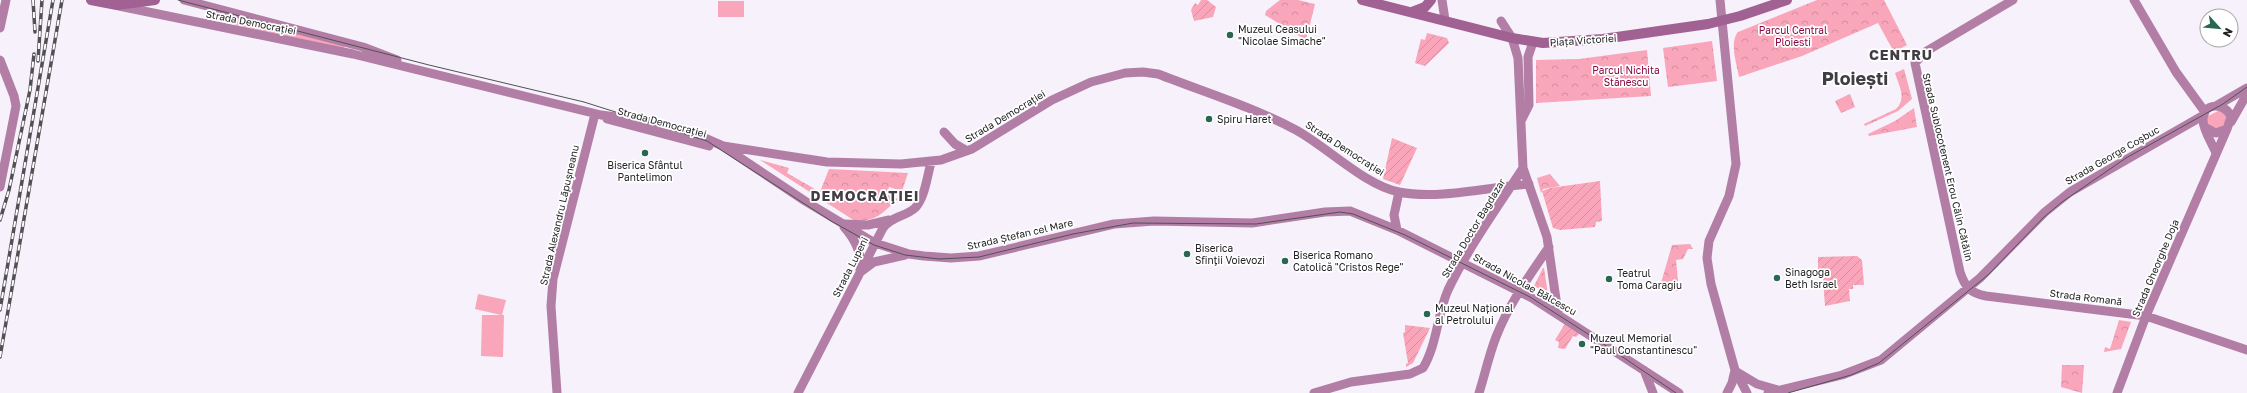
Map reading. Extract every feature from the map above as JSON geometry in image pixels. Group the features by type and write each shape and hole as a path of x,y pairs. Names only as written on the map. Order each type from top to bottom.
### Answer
{"main road":[{"path":"0,28 6,0"},
{"path":"91,0 117,6 155,0"},
{"name":"Piața Victoriei","path":"1362,0 1533,42 1597,40 1722,21 1787,0"},
{"path":"1412,12 1425,7 1431,0"},
{"path":"1442,0 1445,20"},
{"path":"1720,0 1736,164 1729,196 1709,241 1707,258 1711,284 1735,370 1746,393"},
{"name":"Strada Sublocotenent Erou Călin Cătălin","path":"1967,289 1960,272 1916,75 1915,63 1925,52 2013,0"},
{"path":"2134,0 2176,72 2204,114 2206,128 2216,152"},
{"name":"Strada Democrației","path":"186,1 366,48 422,70"},
{"name":"Strada Democrației","path":"117,6 380,60 598,115 652,122 706,138 724,146 807,160 901,164 931,163 967,151 1052,100 1080,86 1112,75 1143,72 1158,74 1276,120 1311,139 1369,178 1397,192"},
{"path":"1501,21 1512,38 1518,58 1522,168 1529,184 1549,247 1558,313"},
{"name":"Strada Democrației","path":"337,40 380,60"},
{"path":"1521,120 1529,105 1528,57 1533,42"},
{"path":"0,60 14,96 16,106 0,187"},
{"path":"2204,114 2247,88"},
{"name":"Strada Gheorghe Doja","path":"2117,393 2146,316 2216,152 2247,94"},
{"path":"2206,128 2216,133 2229,126 2229,113 2226,109 2216,106"},
{"name":"Strada George Coșbuc","path":"1768,393 1842,375 1880,360 1967,289 2045,212 2070,192 2204,114"},
{"name":"Strada Democrației","path":"598,115 619,124 699,142 740,159"},
{"name":"Strada Alexandru Lăpușneanu","path":"557,393 552,299 553,280 569,215 598,115"},
{"path":"944,132 954,144 967,151"},
{"name":"Strada Ștefan cel Mare","path":"724,146 740,159 840,223 875,243 909,254 944,258 979,256 1114,224 1135,222 1252,223 1336,211 1350,211"},
{"path":"840,223 860,226 889,220 910,211 917,205 931,163"},
{"name":"Strada Doctor Bagdazar","path":"1314,393 1351,382 1410,374 1423,368 1430,354 1448,291 1463,262 1522,168"},
{"path":"1397,230 1394,215 1397,192 1449,192 1529,184"},
{"name":"Strada Nicolae Bălcescu","path":"1350,211 1397,230 1519,291 1558,313 1679,393"},
{"name":"Strada Lupeni","path":"798,393 859,273 889,220"},
{"path":"840,223 856,245 860,262 859,273"},
{"path":"1480,393 1496,336 1519,291 1549,247"},
{"path":"859,273 874,262 909,254"},
{"name":"Strada Romană","path":"1967,289 1986,296 2146,316 2247,350"},
{"path":"1644,370 1653,393"},
{"path":"1735,370 1757,384 1779,390"},
{"path":"1727,393 1732,383 1735,370"}],"green space":[{"path":"1201,0 1207,0 1216,7 1213,17 1194,21 1191,10 1195,3 1198,5"},
{"path":"1280,0 1298,0 1315,4 1306,40 1265,15 1266,11"},
{"name":"Parcul Central Ploiesti","path":"1817,0 1884,0 1907,45 1894,52 1878,23 1802,56 1739,77 1734,47 1735,36 1738,32"},
{"path":"718,1 744,1 744,17 718,17"},
{"path":"236,17 345,46 344,48 234,25"},
{"path":"1427,33 1447,38 1449,43 1425,66 1415,63 1421,39 1425,40"},
{"path":"1712,41 1717,81 1668,87 1663,48"},
{"name":"Parcul Nichita Stănescu","path":"1647,50 1651,96 1536,103 1536,60 1579,59"},
{"path":"1904,69 1912,99 1898,111 1865,126 1864,124 1896,109 1899,105 1902,96 1895,73"},
{"path":"1850,94 1855,107 1841,113 1835,101"},
{"path":"1914,108 1917,127 1869,136 1868,134 1895,121"},
{"path":"2222,109 2228,120 2221,129 2208,126 2206,117"},
{"path":"1392,138 1417,148 1400,185 1383,179"},
{"path":"760,160 789,168 787,173 820,192 829,169 908,173 902,191 889,187 886,194 898,199 874,218 863,221 855,221"},
{"path":"1550,174 1560,186 1543,189 1541,193 1537,178"},
{"path":"1600,181 1602,221 1596,222 1595,227 1560,230 1553,228 1542,191 1550,188"},
{"path":"1690,244 1693,249 1688,249 1683,259 1676,260 1679,291 1656,290 1655,288 1657,282 1661,283 1672,245"},
{"path":"1857,256 1862,260 1864,285 1853,285 1853,289 1849,289 1850,301 1825,306 1823,278 1818,274 1818,257"},
{"path":"1544,268 1548,294 1534,286"},
{"path":"478,294 506,300 502,315 504,315 503,357 481,356 482,315 501,315 475,309"},
{"path":"2119,320 2131,322 2121,349 2104,352 2105,347 2110,349"},
{"path":"1566,322 1580,333 1576,337 1573,336 1565,349 1558,348 1559,342 1555,340"},
{"path":"1405,325 1430,328 1413,363 1406,367 1406,364 1408,363 1403,333 1405,332"},
{"path":"2062,365 2084,365 2082,393 2061,387"}],"tram line":[{"path":"178,0 429,65 584,102 707,141 831,221 874,245 905,255 939,259 979,257 1073,234 1133,223 1256,224 1340,212 1353,214 1405,235 1530,297 1676,393"},
{"path":"1788,393 1851,375 1879,363 1988,275 2044,217 2062,202 2126,158 2223,104 2247,87"}],"railway":[{"path":"33,0 35,32"},
{"path":"38,61 42,0"},
{"path":"0,310 53,0"},
{"path":"0,357 62,0"},
{"path":"0,220 9,190 30,90 34,54"}],"place":[{"name":"Muzeul Ceasului \"Nicolae Simache\"","path":"1230,35"},
{"name":"Spiru Haret","path":"1209,119"},
{"name":"Biserica Sfântul Pantelimon","path":"645,153"},
{"name":"Biserica Sfinţii Voievozi","path":"1187,254"},
{"name":"Biserica Romano Catolică \"Cristos Rege\"","path":"1285,261"},
{"name":"Sinagoga Beth Israel","path":"1777,278"},
{"name":"Teatrul Toma Caragiu","path":"1609,279"},
{"name":"Muzeul Național al Petrolului","path":"1427,314"},
{"name":"Muzeul Memorial \"Paul Constantinescu\"","path":"1582,344"}],"district":[{"name":"CENTRU","path":"1901,54"},
{"name":"Ploiești","path":"1855,78"},
{"name":"DEMOCRAŢIEI","path":"865,195"}]}
